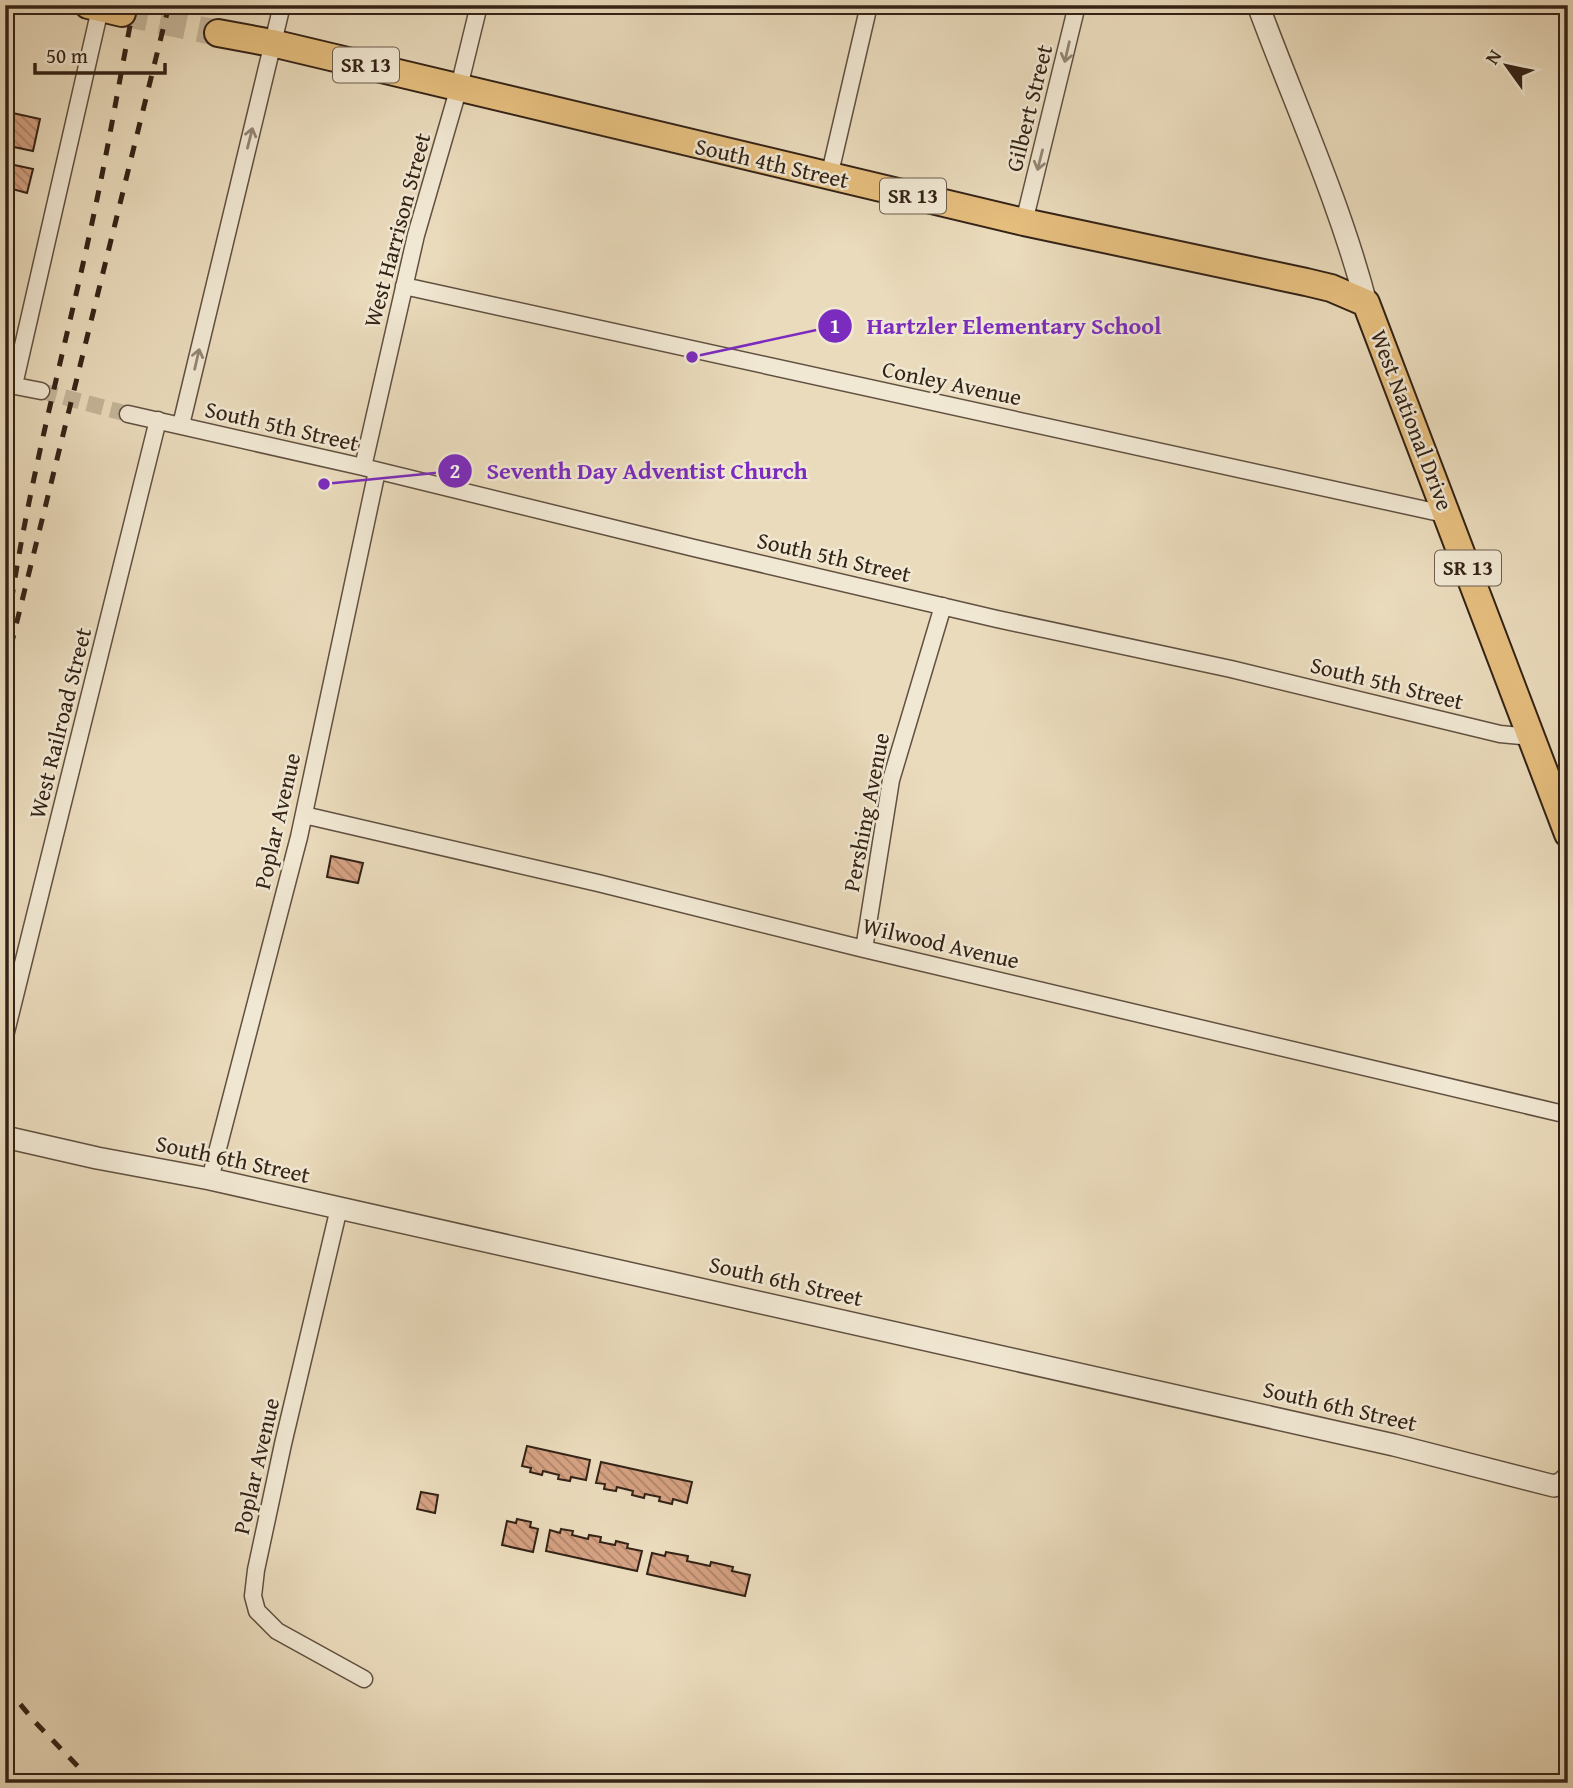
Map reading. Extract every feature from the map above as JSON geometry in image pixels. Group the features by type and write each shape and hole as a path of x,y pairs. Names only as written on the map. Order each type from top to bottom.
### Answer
{"main road":[{"name":"South 4th Street","path":"218,33 272,43 1024,222 1306,282 1331,288 1366,303"},
{"name":"West National Drive","path":"1366,303 1568,834"}],"street":[{"path":"181,425 282,5"},
{"name":"West Harrison Street","path":"370,469 404,286 479,5"},
{"path":"829,177 869,5"},
{"name":"Gilbert Street","path":"1024,222 1077,5"},
{"name":"West National Drive","path":"1258,5 1320,160 1354,256 1366,303"},
{"path":"41,391 10,384 103,9"},
{"name":"Conley Avenue","path":"404,286 1449,516"},
{"name":"South 5th Street","path":"128,414 943,606 1231,669 1500,734 1531,737"},
{"name":"West Railroad Street","path":"5,1035 158,421"},
{"name":"Poplar Avenue","path":"210,1179 304,816 370,469"},
{"name":"Pershing Avenue","path":"864,949 891,780 943,606"},
{"name":"Wilwood Avenue","path":"304,816 598,883 864,949 1568,1115"},
{"name":"South 6th Street","path":"5,1137 97,1158 210,1179 1561,1481"},
{"name":"Poplar Avenue","path":"339,1208 256,1570 253,1596 261,1616 277,1631 364,1679"}],"building":[{"path":"5,93 12,94 8,112 40,119 33,151 9,146 5,160"},
{"path":"5,163 33,169 27,193 5,187"},
{"path":"331,856 363,863 358,883 327,877"},
{"path":"527,1446 590,1460 586,1480 571,1477 570,1481 558,1479 559,1475 543,1471 542,1475 530,1472 531,1468 522,1466"},
{"path":"601,1462 692,1482 687,1503 673,1499 672,1504 659,1501 660,1497 645,1494 644,1498 632,1495 633,1491 617,1487 616,1491 604,1489 605,1484 596,1483"},
{"path":"421,1492 438,1495 435,1513 417,1509"},
{"path":"517,1519 531,1522 530,1527 538,1529 533,1552 502,1545 507,1521 516,1523"},
{"path":"561,1529 573,1531 572,1535 588,1539 589,1535 601,1537 600,1542 615,1545 616,1541 628,1544 627,1548 642,1551 637,1571 546,1551 550,1530 560,1533"},
{"path":"666,1552 688,1556 687,1561 710,1566 711,1562 733,1567 732,1571 750,1575 745,1596 647,1574 652,1553 665,1556"}],"tunnel":[{"path":"122,13 218,33"},
{"path":"41,391 128,414"}],"railway":[{"path":"8,625 26,519 96,204 134,5"},
{"path":"5,670 169,5"},
{"path":"5,1686 35,1722 94,1783"}],"place":[{"name":"Hartzler Elementary School","path":"692,357"},
{"name":"Seventh Day Adventist Church","path":"324,484"}]}
